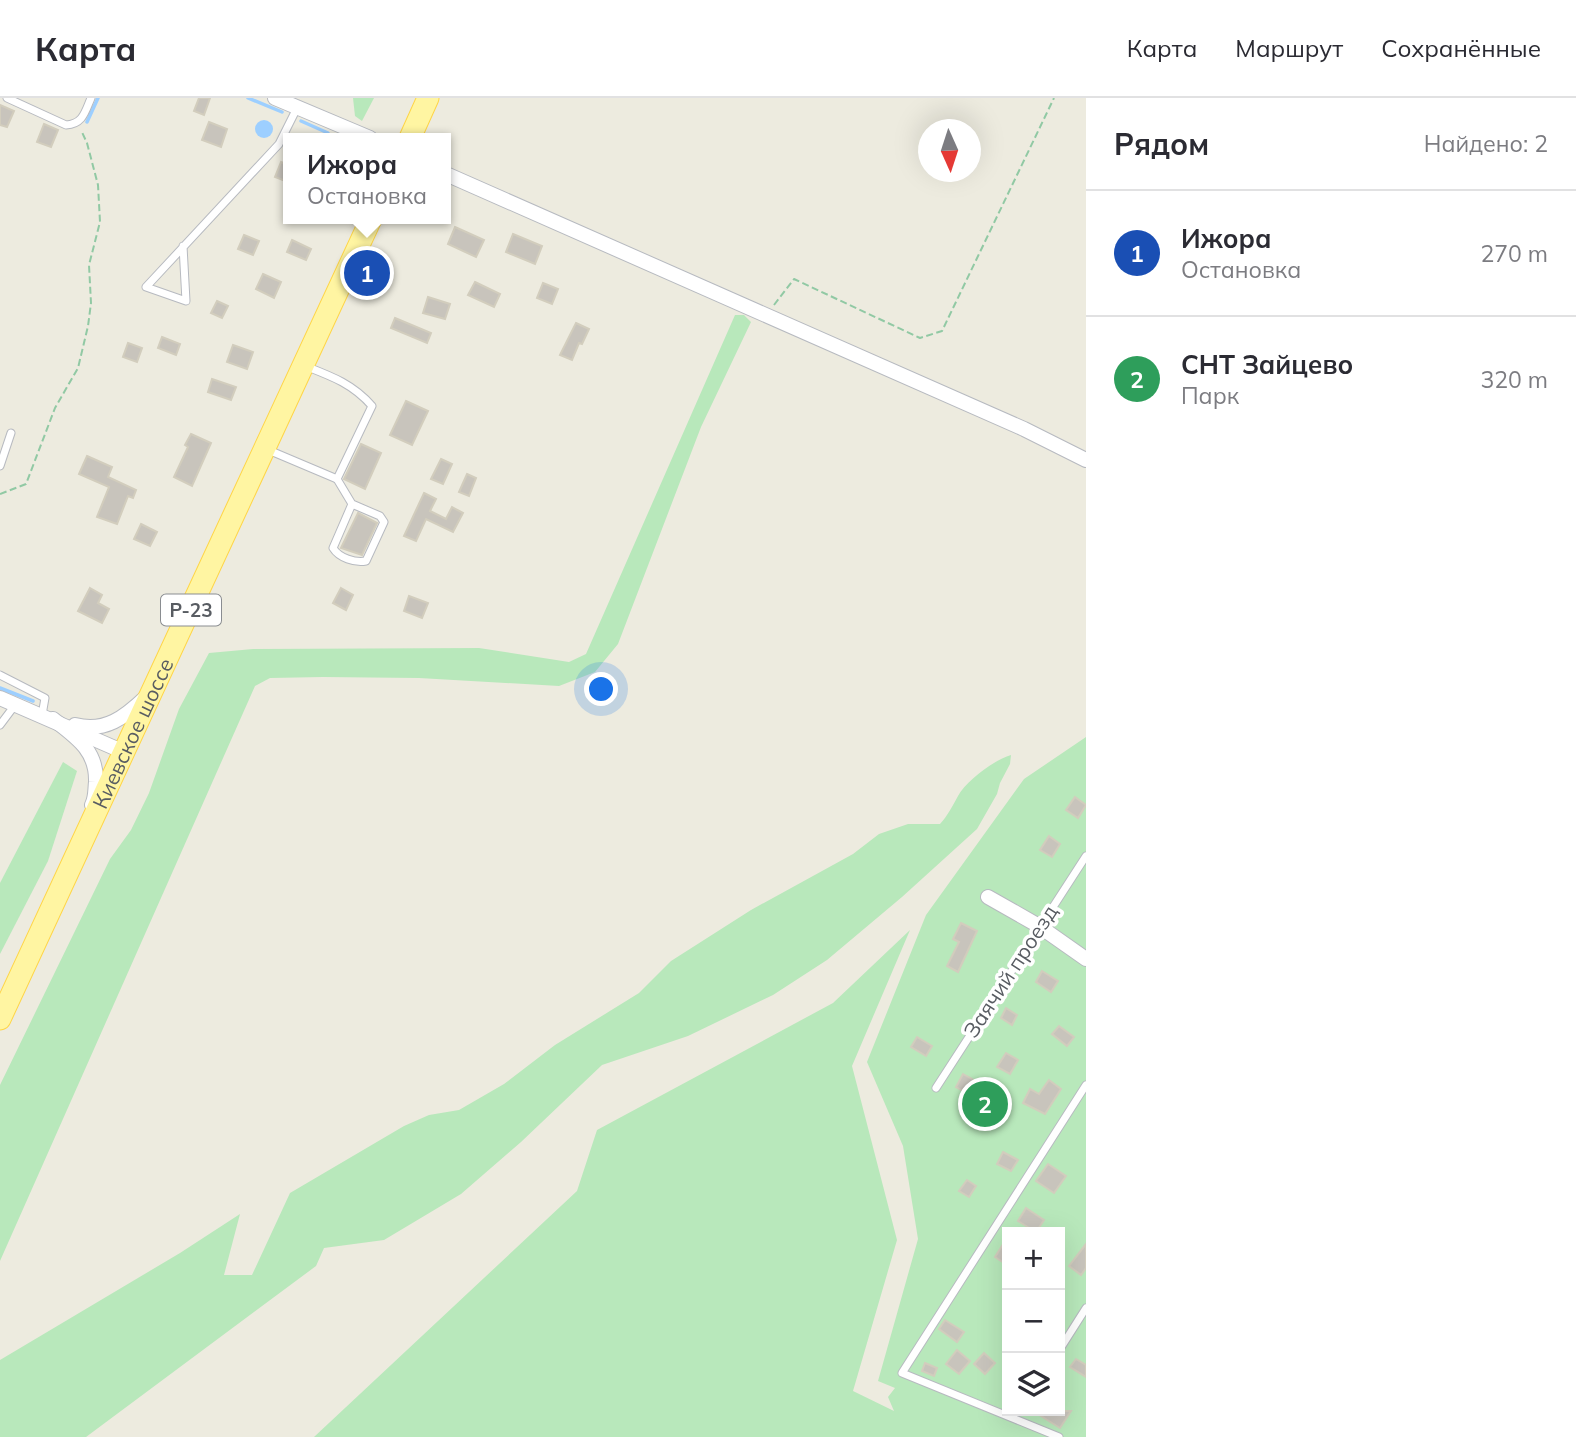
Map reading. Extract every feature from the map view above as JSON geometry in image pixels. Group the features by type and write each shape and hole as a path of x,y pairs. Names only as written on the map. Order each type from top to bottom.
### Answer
{"main road":[{"path":"412,133 428,98"},
{"name":"Киевское шоссе","path":"0,1019 369,224"}],"street":[{"path":"275,98 358,133"},
{"path":"451,176 1024,429 1086,460"},
{"path":"48,717 81,727 109,725 134,708 155,687"},
{"path":"0,698 124,752"},
{"path":"48,717 81,741 91,755 96,770 95,799 65,863 54,903"},
{"path":"988,897 1039,926 1086,959"}],"lane":[{"path":"7,98 66,125 75,124 82,119 91,98"},
{"path":"284,133 297,107"},
{"path":"183,246 186,300 146,286 156,276 183,246 279,144 283,136"},
{"path":"303,365 344,381 361,393 372,406 337,478"},
{"path":"0,466 11,433"},
{"path":"265,449 337,478 352,504 380,516 384,522 366,561 362,562 347,559 333,548 352,504"},
{"path":"0,676 46,698 48,717"},
{"path":"0,725 15,704"},
{"name":"Заячий проезд","path":"936,1088 1086,856"},
{"path":"1059,1437 902,1373 1086,1085"},
{"path":"1065,1341 1086,1308"}],"path":[{"path":"766,316 794,279 920,338 942,331 1054,98"},
{"path":"0,494 26,484 55,408 78,368 88,326 91,303 89,265 100,222 98,185 83,132 75,124"}],"green space":[{"path":"353,98 374,98 362,121 355,116"},
{"path":"735,315 744,315 751,322 701,427 618,644 595,672 559,686 419,678 323,677 270,678 255,686 0,1261 0,1085 110,859 131,830 149,793 179,709 209,653 253,649 479,648 569,662 586,654"},
{"path":"1086,737 1086,1437 314,1437 577,1191 597,1130 833,1003 910,930 852,1066 897,1240 853,1391 894,1411 888,1397 895,1388 878,1381 918,1239 903,1146 867,1062 926,915 1024,779"},
{"path":"1011,755 997,794 977,829 827,960 773,995 688,1036 602,1065 521,1142 461,1194 384,1240 324,1248 316,1266 86,1437 0,1437 0,1360 180,1253 240,1214 224,1275 252,1275 290,1193 404,1126 429,1115 459,1110 504,1084 555,1045 639,993 671,961 751,910 853,854 879,834 908,824 940,824 967,784 989,766"},
{"path":"63,762 77,771 48,861 0,954 0,883"}],"water":[{"path":"264,120 270,123 273,129 270,135 264,138 258,135 255,129 258,123"}],"building":[{"path":"199,98 210,98 204,115 194,111"},
{"path":"0,105 14,111 7,127 0,125"},
{"path":"209,122 227,129 221,147 202,140"},
{"path":"44,124 58,130 51,147 37,142"},
{"path":"281,162 283,163 283,180 275,177"},
{"path":"455,227 484,240 476,257 448,244"},
{"path":"513,234 542,246 535,264 506,252"},
{"path":"244,235 259,241 253,255 238,249"},
{"path":"292,240 311,249 306,260 287,252"},
{"path":"263,274 281,282 274,298 256,289"},
{"path":"475,282 500,294 494,307 468,295"},
{"path":"543,283 558,289 552,304 537,298"},
{"path":"428,297 450,304 445,319 423,313"},
{"path":"217,301 228,306 222,318 211,313"},
{"path":"395,318 431,333 427,343 391,328"},
{"path":"576,323 589,329 572,360 560,355"},
{"path":"162,337 180,344 176,355 158,348"},
{"path":"128,343 142,348 137,362 123,357"},
{"path":"233,345 253,352 247,369 227,362"},
{"path":"212,379 236,387 231,400 208,392"},
{"path":"406,401 428,411 412,445 390,435"},
{"path":"191,434 211,443 192,486 174,477"},
{"path":"361,444 381,453 365,489 344,479"},
{"path":"87,456 112,467 108,477 136,490 133,498 128,496 117,524 97,517 109,487 79,474"},
{"path":"441,459 452,464 443,484 431,479"},
{"path":"467,474 476,478 469,496 459,492"},
{"path":"424,493 436,499 430,511 446,519 452,507 463,513 453,532 426,519 416,541 404,536"},
{"path":"358,513 377,523 362,555 341,548"},
{"path":"141,524 157,532 150,546 134,539"},
{"path":"90,588 102,595 98,603 109,609 102,623 78,611"},
{"path":"341,588 353,595 346,610 333,603"},
{"path":"409,596 428,603 422,618 404,611"},
{"path":"1075,797 1086,805 1078,818 1066,810"},
{"path":"1049,836 1060,844 1052,857 1040,850"},
{"path":"961,923 977,931 958,972 947,966 959,942 953,939"},
{"path":"1042,971 1058,981 1051,992 1036,982"},
{"path":"1006,1008 1017,1015 1012,1025 1001,1018"},
{"path":"1059,1026 1074,1037 1067,1046 1052,1034"},
{"path":"917,1037 932,1046 926,1056 911,1047"},
{"path":"1006,1053 1018,1060 1010,1074 997,1067"},
{"path":"963,1074 981,1084 974,1097 956,1087"},
{"path":"1049,1080 1061,1089 1045,1114 1023,1103 1030,1089 1039,1094"},
{"path":"1003,1152 1018,1160 1011,1171 997,1164"},
{"path":"1048,1164 1066,1176 1054,1193 1036,1181"},
{"path":"967,1180 976,1186 969,1197 959,1191"},
{"path":"1026,1208 1044,1220 1039,1227 1028,1227 1018,1221"},
{"path":"1086,1244 1086,1268 1081,1275 1069,1266"},
{"path":"1002,1246 1002,1262 995,1257"},
{"path":"945,1320 964,1332 957,1342 939,1329"},
{"path":"957,1350 970,1361 959,1374 946,1364"},
{"path":"984,1353 995,1363 985,1374 974,1364"},
{"path":"1076,1359 1086,1365 1086,1377 1070,1367"},
{"path":"925,1363 937,1368 934,1376 922,1371"},
{"path":"1065,1411 1071,1411 1060,1428 1041,1416 1065,1416"}],"waterway":[{"path":"87,122 98,98"},
{"path":"248,98 282,112"},
{"path":"301,121 328,133"},
{"path":"0,688 33,701"}],"place":[{"name":"Ижора","path":"367,273"},
{"name":"СНТ Зайцево","path":"985,1104"}]}
